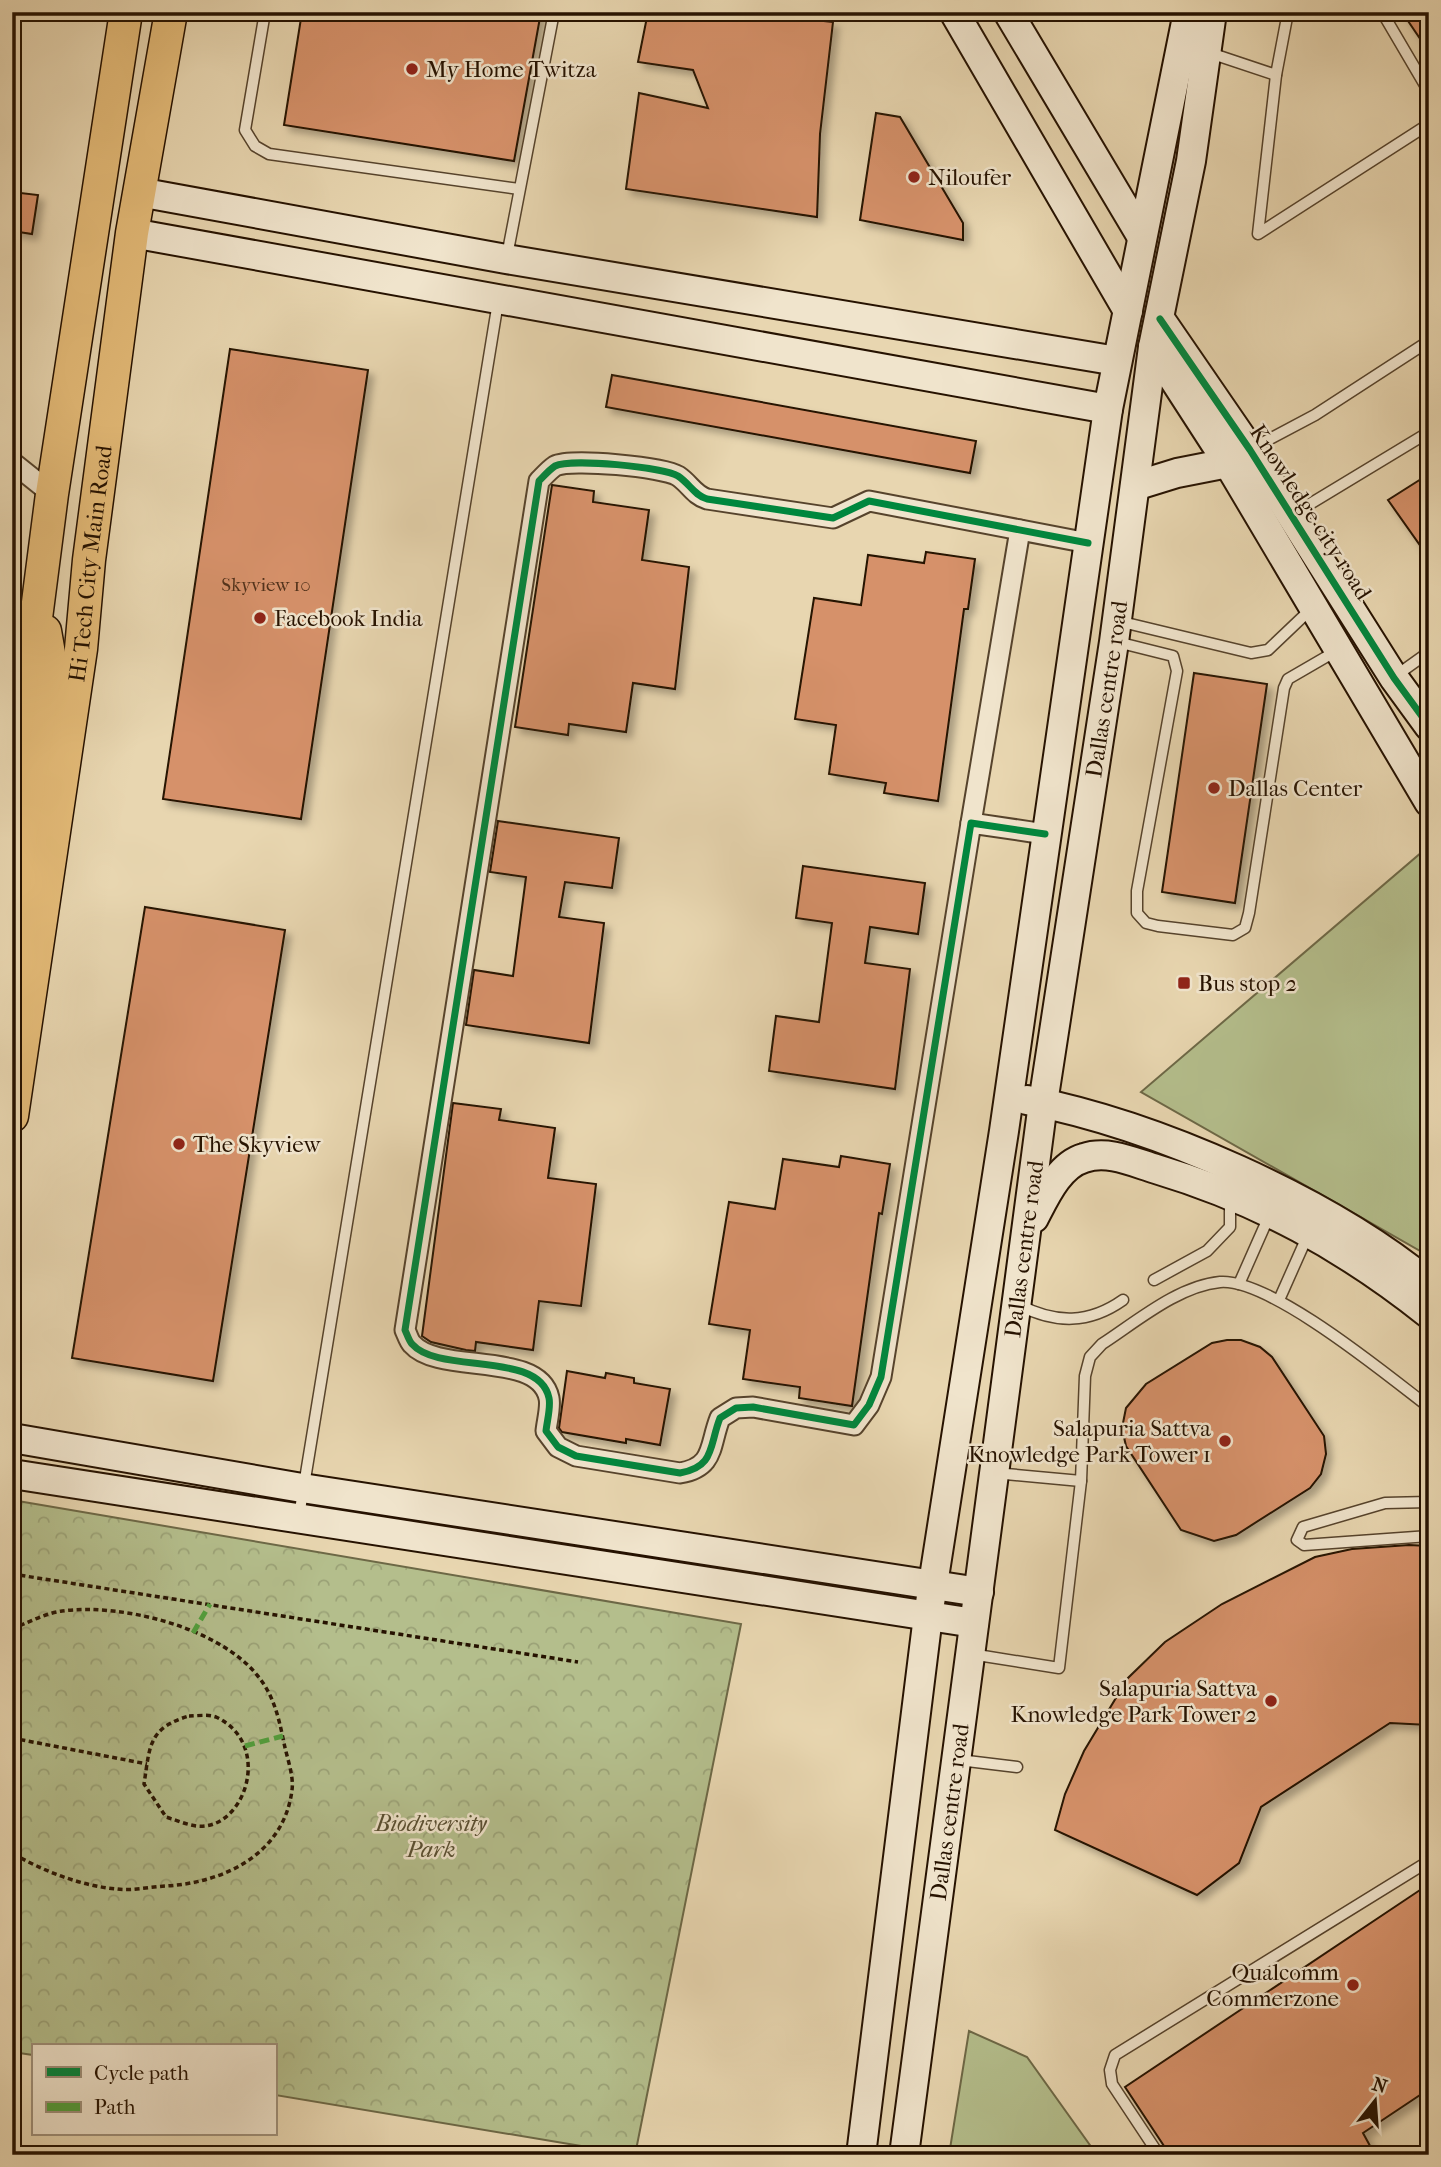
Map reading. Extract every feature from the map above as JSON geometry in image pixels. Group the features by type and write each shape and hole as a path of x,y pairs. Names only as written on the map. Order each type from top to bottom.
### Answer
{"main road":[{"name":"Hi Tech City Main Road","path":"12,804 52,494 126,12"},
{"name":"Hi Tech City Main Road","path":"12,1116 81,649 89,560 132,233 171,12"},
{"path":"12,983 54,682 39,598"}],"street":[{"path":"954,12 1128,311"},
{"name":"Dallas centre road","path":"861,2155 928,1616 1008,1097 1108,409 1188,12"},
{"name":"Dallas centre road","path":"904,2155 1043,1103 1058,1024 1116,631 1153,347 1191,161 1212,12"},
{"path":"978,54 1014,22 1142,237"},
{"path":"139,192 506,260 1117,361"},
{"path":"132,233 1108,409"},
{"name":"Knowledge city road","path":"1160,319 1239,456 1313,607 1429,802"},
{"name":"Knowledge city road","path":"1153,347 1239,456 1291,515 1394,678 1429,726"},
{"path":"1135,486 1239,456"},
{"path":"1020,530 881,1377 869,1405 854,1425 753,1407 736,1408 720,1418 709,1459 697,1470 680,1473 576,1456 558,1447 546,1431 550,1399 545,1388 530,1374 431,1355 412,1345 405,1329 539,481 556,466 578,461 606,464 677,475 697,496 707,499 833,518 869,501 1088,543"},
{"path":"12,463 52,494"},
{"path":"971,823 1045,834"},
{"path":"1008,1097 1043,1103 1108,1122 1252,1178 1340,1224 1429,1284"},
{"path":"1028,1231 1055,1182 1067,1167 1081,1158 1113,1156 1230,1192 1348,1256 1429,1314"},
{"path":"12,1438 302,1488 979,1592"},
{"path":"12,1474 974,1623"}],"lane":[{"path":"265,12 245,130 255,146 268,155 519,189"},
{"path":"506,260 554,12"},
{"path":"1288,12 1276,75 1258,234 1429,124"},
{"path":"1382,12 1429,92"},
{"path":"1206,52 1276,75"},
{"path":"299,1518 498,298"},
{"path":"1239,456 1315,415 1429,341"},
{"path":"1291,515 1429,432"},
{"path":"1116,631 1251,653 1268,650 1313,607"},
{"path":"1116,631 1172,656 1177,671 1137,891 1137,913 1146,922 1157,926 1233,934 1245,928 1250,913 1284,688 1288,679 1338,650"},
{"path":"1394,678 1429,652"},
{"path":"1154,1280 1207,1251 1230,1227 1230,1192"},
{"path":"1239,1284 1270,1213"},
{"path":"1279,1300 1309,1233"},
{"path":"969,1654 1059,1668 1081,1481 1081,1426 1085,1376 1090,1357 1112,1337 1195,1288 1221,1282 1239,1284 1279,1300 1429,1407"},
{"path":"1017,1304 1042,1317 1059,1320 1104,1313 1123,1300"},
{"path":"1399,1399 1403,1388"},
{"path":"994,1472 1081,1481"},
{"path":"1429,1502 1385,1503 1303,1527 1297,1540 1304,1545 1429,1536"},
{"path":"955,1759 1017,1767"},
{"path":"1159,2155 1112,2084 1110,2070 1115,2055 1429,1861"}],"path":[{"path":"12,1574 578,1662"},
{"path":"12,1629 59,1611 103,1609 167,1621 224,1647 257,1675 277,1709 293,1788 285,1824 259,1854 220,1875 179,1885 117,1889 42,1870 12,1853"},
{"path":"189,1716 214,1716 235,1731 245,1746 250,1768 244,1794 221,1821 199,1827 166,1817 144,1784 147,1764 150,1743 167,1722 189,1716"},
{"path":"12,1738 147,1764"}],"green space":[{"path":"1429,846 1429,1256 1141,1092"},
{"name":"Biodiversity Park","path":"12,1500 741,1624 635,2155 276,2095 276,2044 32,2044 32,2055 12,2052"},
{"path":"969,2031 1027,2057 1097,2155 949,2155"}],"building":[{"name":"My Home Twitza","path":"302,12 541,12 514,161 284,125"},
{"path":"648,12 740,12 833,22 820,134 817,217 626,189 639,93 708,108 693,70 638,62"},
{"path":"1402,12 1429,12 1429,52"},
{"path":"876,113 900,117 963,223 963,240 860,220"},
{"path":"12,192 38,195 32,234 12,231"},
{"path":"230,349 368,370 301,819 163,799"},
{"path":"612,375 976,441 970,473 606,407"},
{"path":"1429,474 1429,558 1388,500"},
{"path":"552,485 594,491 593,502 649,510 642,560 689,567 675,689 633,683 626,732 569,724 568,735 515,727"},
{"path":"926,552 975,559 968,609 964,609 938,801 884,793 886,783 829,774 836,725 795,719 814,598 861,605 868,555 924,563"},
{"name":"Dallas Center","path":"1194,673 1267,684 1235,903 1162,892"},
{"path":"498,821 619,838 612,888 565,882 559,917 604,923 589,1043 466,1025 474,970 513,976 526,877 490,872"},
{"path":"803,866 925,883 918,934 870,927 865,963 910,969 895,1089 769,1071 776,1016 819,1022 832,923 796,918"},
{"name":"The Skyview","path":"145,907 285,930 213,1381 72,1358"},
{"path":"453,1103 501,1109 499,1120 555,1128 548,1178 596,1184 581,1306 539,1301 533,1350 476,1342 475,1351 466,1350 431,1342 422,1336"},
{"path":"841,1156 890,1164 882,1214 879,1213 852,1406 799,1398 800,1387 743,1379 750,1330 709,1324 729,1202 775,1209 783,1159 839,1167"},
{"name":"Salapuria Sattva Knowledge Park Tower 1","path":"1241,1340 1260,1347 1272,1357 1324,1436 1326,1454 1321,1474 1310,1488 1236,1535 1214,1541 1181,1530 1126,1446 1122,1428 1126,1408 1146,1384 1212,1343"},
{"path":"567,1371 605,1378 606,1373 634,1378 634,1383 670,1389 660,1445 626,1439 626,1443 562,1432 559,1428"},
{"name":"Salapuria Sattva Knowledge Park Tower 2","path":"1429,1546 1429,1725 1390,1723 1261,1807 1239,1863 1197,1895 1055,1830 1065,1794 1084,1751 1128,1678 1165,1642 1222,1604 1315,1557 1352,1549"},
{"name":"Qualcomm Commerzone","path":"1429,1884 1429,2089 1363,2133 1375,2155 1170,2155 1125,2087"}],"marked path":[{"path":"193,1633 210,1604"},
{"path":"245,1746 283,1736"}],"cycle path":[{"path":"1160,319 1250,450 1394,678 1429,726"},
{"path":"1045,834 971,823 881,1377 869,1405 854,1425 753,1407 736,1408 720,1418 709,1454 699,1466 691,1470 680,1473 576,1456 558,1447 546,1431 549,1398 541,1383 527,1374 508,1368 443,1359 425,1353 411,1343 405,1330 539,481 555,466 564,464 597,463 637,467 678,476 707,499 833,518 869,501 1088,543"}],"place":[{"name":"My Home Twitza","path":"412,69"},
{"name":"Niloufer","path":"914,177"},
{"name":"Facebook India","path":"260,618"},
{"name":"Dallas Center","path":"1214,788"},
{"name":"Bus stop 2","path":"1184,983"},
{"name":"The Skyview","path":"179,1144"},
{"name":"Salapuria Sattva Knowledge Park Tower 1","path":"1225,1441"},
{"name":"Salapuria Sattva Knowledge Park Tower 2","path":"1271,1701"},
{"name":"Qualcomm Commerzone","path":"1353,1985"}]}
